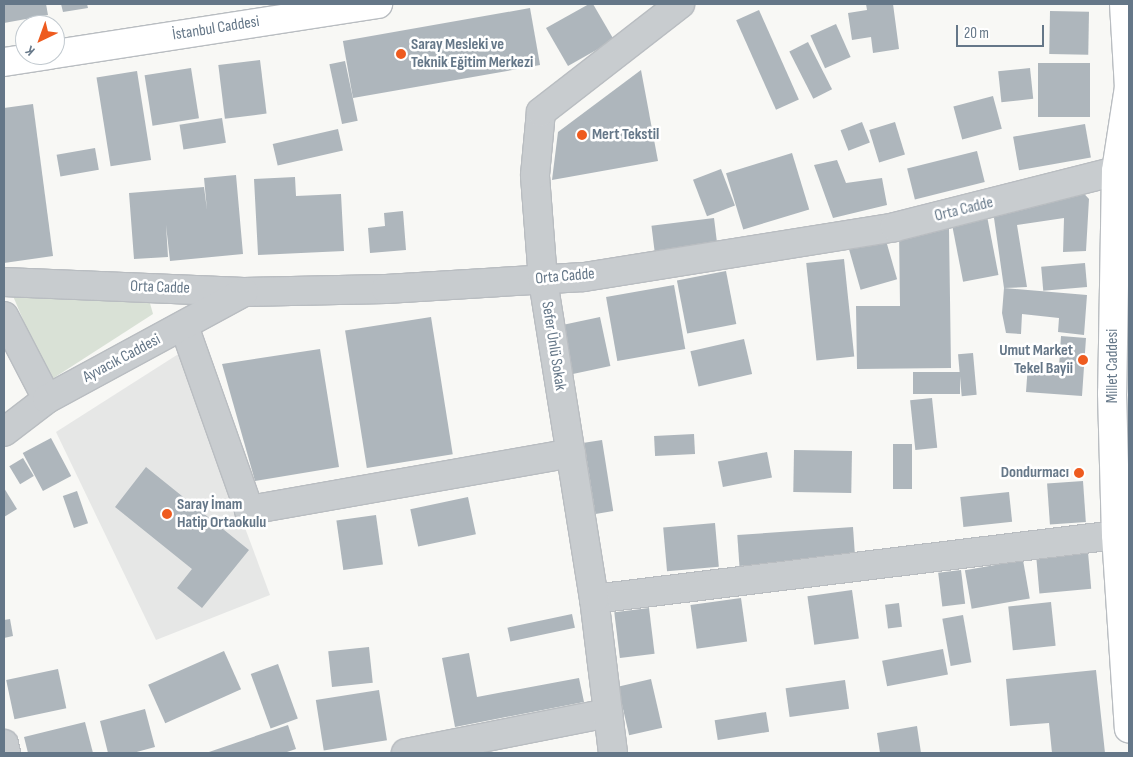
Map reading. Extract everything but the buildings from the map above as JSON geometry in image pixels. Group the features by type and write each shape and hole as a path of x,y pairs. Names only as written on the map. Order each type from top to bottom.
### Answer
{"main road":[{"name":"İstanbul Caddesi","path":"65,52 378,4"},
{"name":"Millet Caddesi","path":"1124,4 1129,87 1116,171 1121,393 1116,535 1129,728"}],"street":[{"name":"Sefer Ünlü Sokak","path":"613,753 594,599 543,280 535,175 541,112 680,4"},
{"name":"Orta Cadde","path":"4,282 244,292 386,289 584,277 895,227 1116,171"},
{"name":"Ayvacık Caddesi","path":"4,432 47,399 244,292"},
{"path":"4,316 47,399"},
{"path":"184,326 249,510 571,453"},
{"path":"594,599 1116,535"},
{"path":"406,753 608,713"},
{"path":"4,744 6,753"}],"shaded area":[{"path":"13,296 148,296 153,314 49,381"},
{"name":"Saray İmam Hatip Ortaokulu","path":"180,353 270,595 156,640 56,432"}],"place":[{"name":"Saray Mesleki ve Teknik Eğitim Merkezi","path":"401,54"},
{"name":"Mert Tekstil","path":"582,135"},
{"name":"Umut Market Tekel Bayii","path":"1083,360"},
{"name":"Dondurmacı","path":"1079,473"},
{"name":"Saray İmam Hatip Ortaokulu","path":"167,514"}]}
